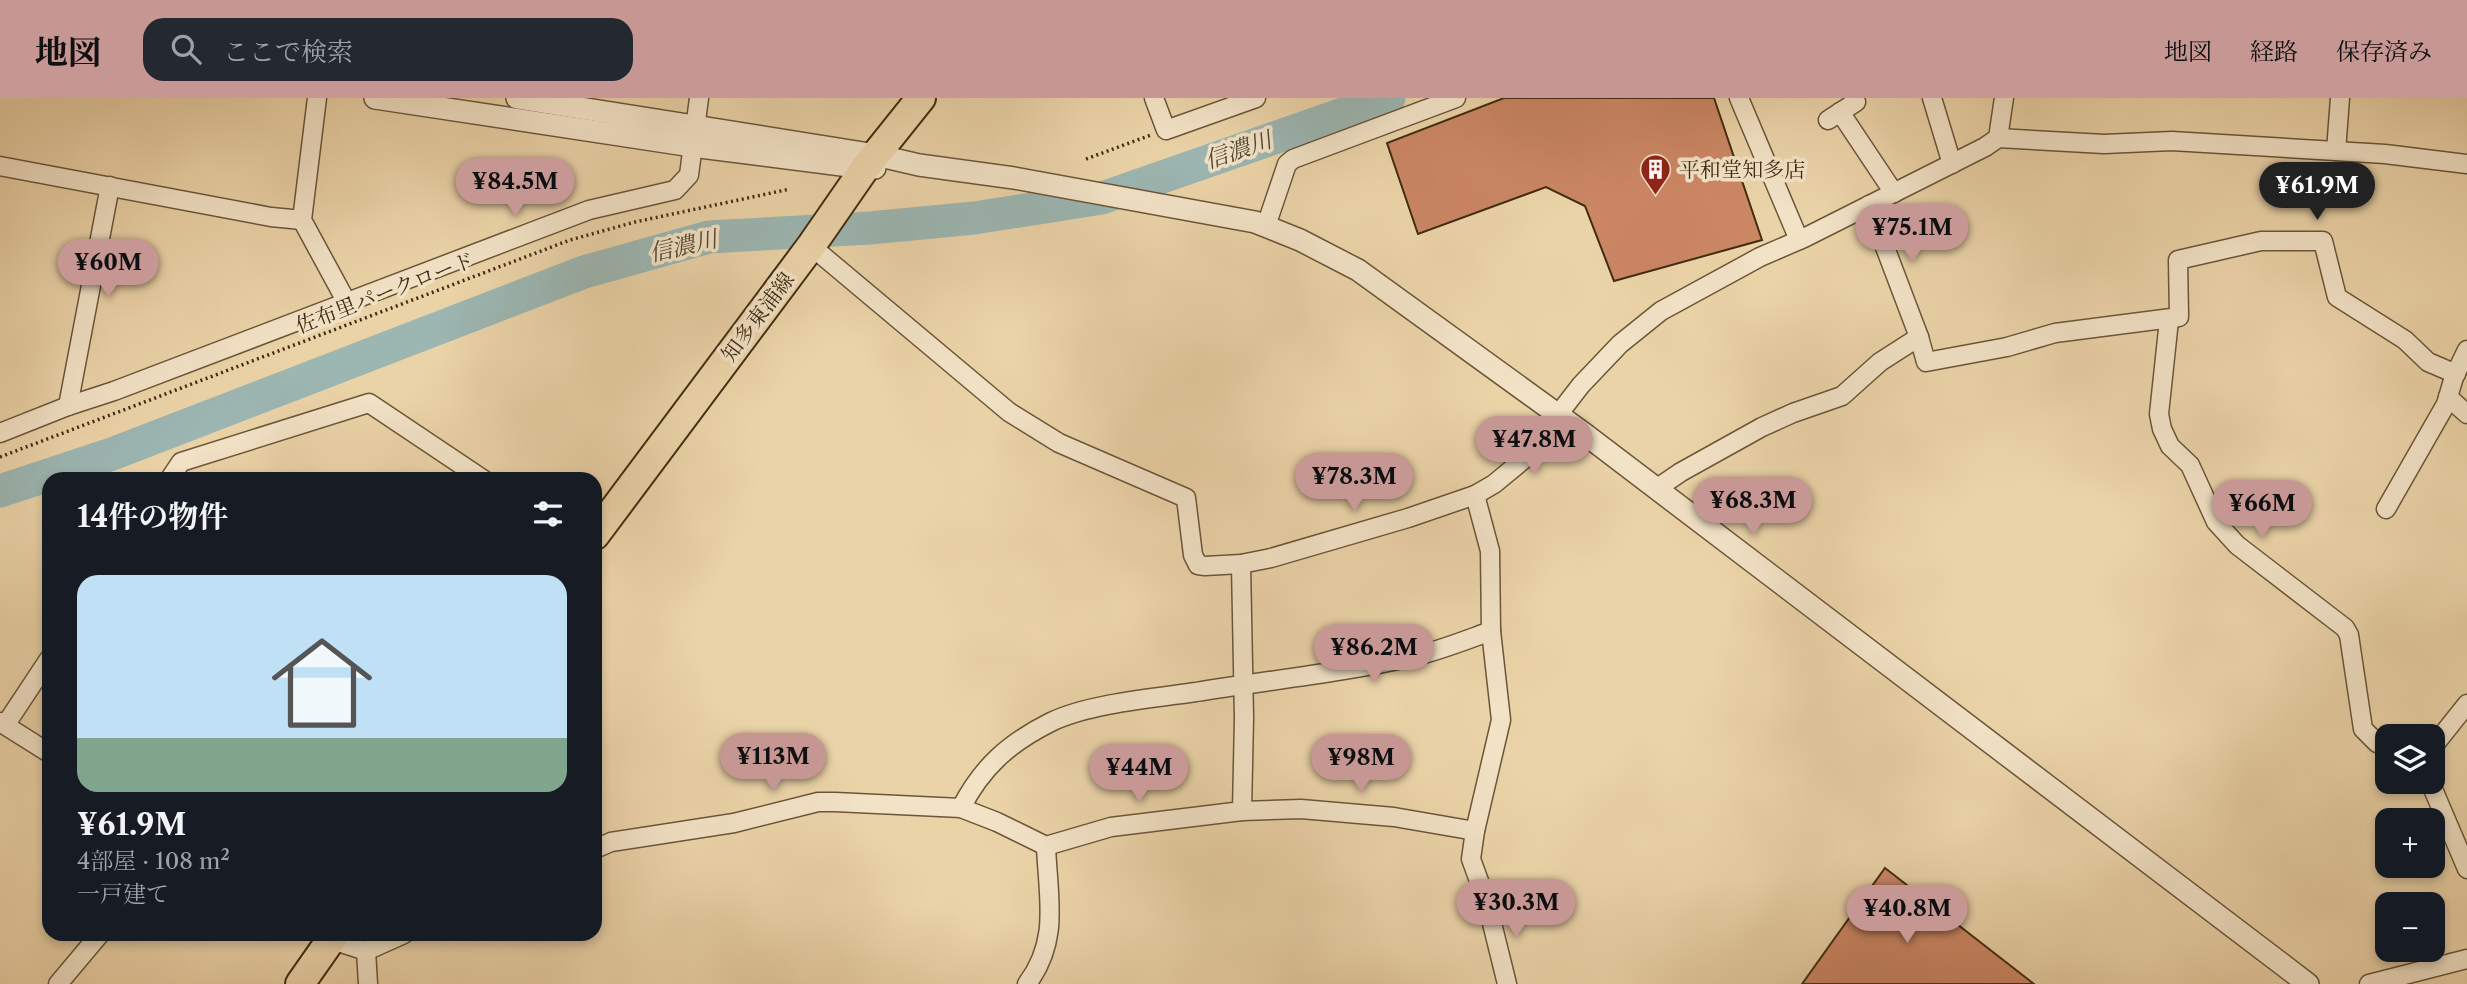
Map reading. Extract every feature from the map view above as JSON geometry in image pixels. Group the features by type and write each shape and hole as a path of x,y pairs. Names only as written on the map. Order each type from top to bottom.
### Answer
{"main road":[{"name":"知多東浦線","path":"602,526 921,98"},
{"path":"300,984 327,941"}],"street":[{"path":"317,98 302,220 346,301"},
{"path":"375,98 1014,178 1244,220 1300,240 1358,270 1558,416 2308,984"},
{"path":"517,98 693,136"},
{"path":"0,433 68,405 114,391 589,210 675,190 689,175 699,98"},
{"path":"1154,98 1166,130 1256,98"},
{"path":"1266,226 1287,164 1293,159 1456,98"},
{"path":"1739,98 1799,240"},
{"path":"1932,98 1952,164"},
{"path":"1998,138 2004,98"},
{"path":"2336,151 2340,98"},
{"path":"1841,112 1894,193"},
{"path":"811,246 1009,412 1059,443 1186,498 1193,555 1198,565 1205,566 1241,564 1270,558 1475,495 1494,484 1523,460 1581,385 1620,344 1661,311 1738,268 1952,164 1998,138 2104,144 2172,141 2336,151 2467,164"},
{"path":"0,166 271,217 302,220"},
{"path":"68,405 110,186"},
{"path":"1870,205 1926,362 2007,347 2055,333 2179,317 2178,260 2261,241 2323,241 2337,297 2405,340 2428,362 2456,374"},
{"path":"2169,320 2159,414 2170,446 2190,465 2216,522 2237,545 2345,628 2349,635 2363,729 2375,741"},
{"path":"1656,489 1762,427 1793,412 1843,396 1880,362 1919,337"},
{"path":"2386,509 2448,397 2467,350"},
{"path":"2448,397 2467,414"},
{"path":"174,472 181,462 369,403 469,472"},
{"path":"1475,495 1490,551 1491,631 1502,720 1475,831 1471,859 1487,903 1507,984"},
{"path":"1241,564 1244,684 1242,811"},
{"path":"961,808 971,788 994,760 1021,739 1053,721 1104,706 1418,656 1491,631"},
{"path":"42,669 3,723 42,748"},
{"path":"2445,732 2467,704"},
{"path":"2435,794 2467,869"},
{"path":"602,846 611,842 734,823 818,802 873,802 961,808 1045,846 1111,827 1242,811 1314,810 1394,817 1475,831"},
{"path":"1027,984 1042,962 1050,927 1045,846"},
{"path":"58,984 94,941"},
{"path":"342,941 366,951 388,941"},
{"path":"366,951 368,984"},
{"path":"2369,984 2467,959"}],"path":[{"path":"1086,159 1166,130"},
{"name":"佐布里パークロード","path":"0,457 570,240 635,222 790,189"}],"building":[{"name":"平和堂知多店","path":"1504,98 1714,98 1762,240 1614,281 1585,206 1546,187 1418,234 1387,143"},
{"path":"1885,868 2034,984 1802,984"}],"waterway":[{"name":"信濃川","path":"58,472 112,454 584,272 709,237 870,228 974,218 1102,198 1389,98"},
{"name":"信濃川","path":"0,491 42,477"}],"place":[{"name":"平和堂知多店","path":"1656,197"}]}
